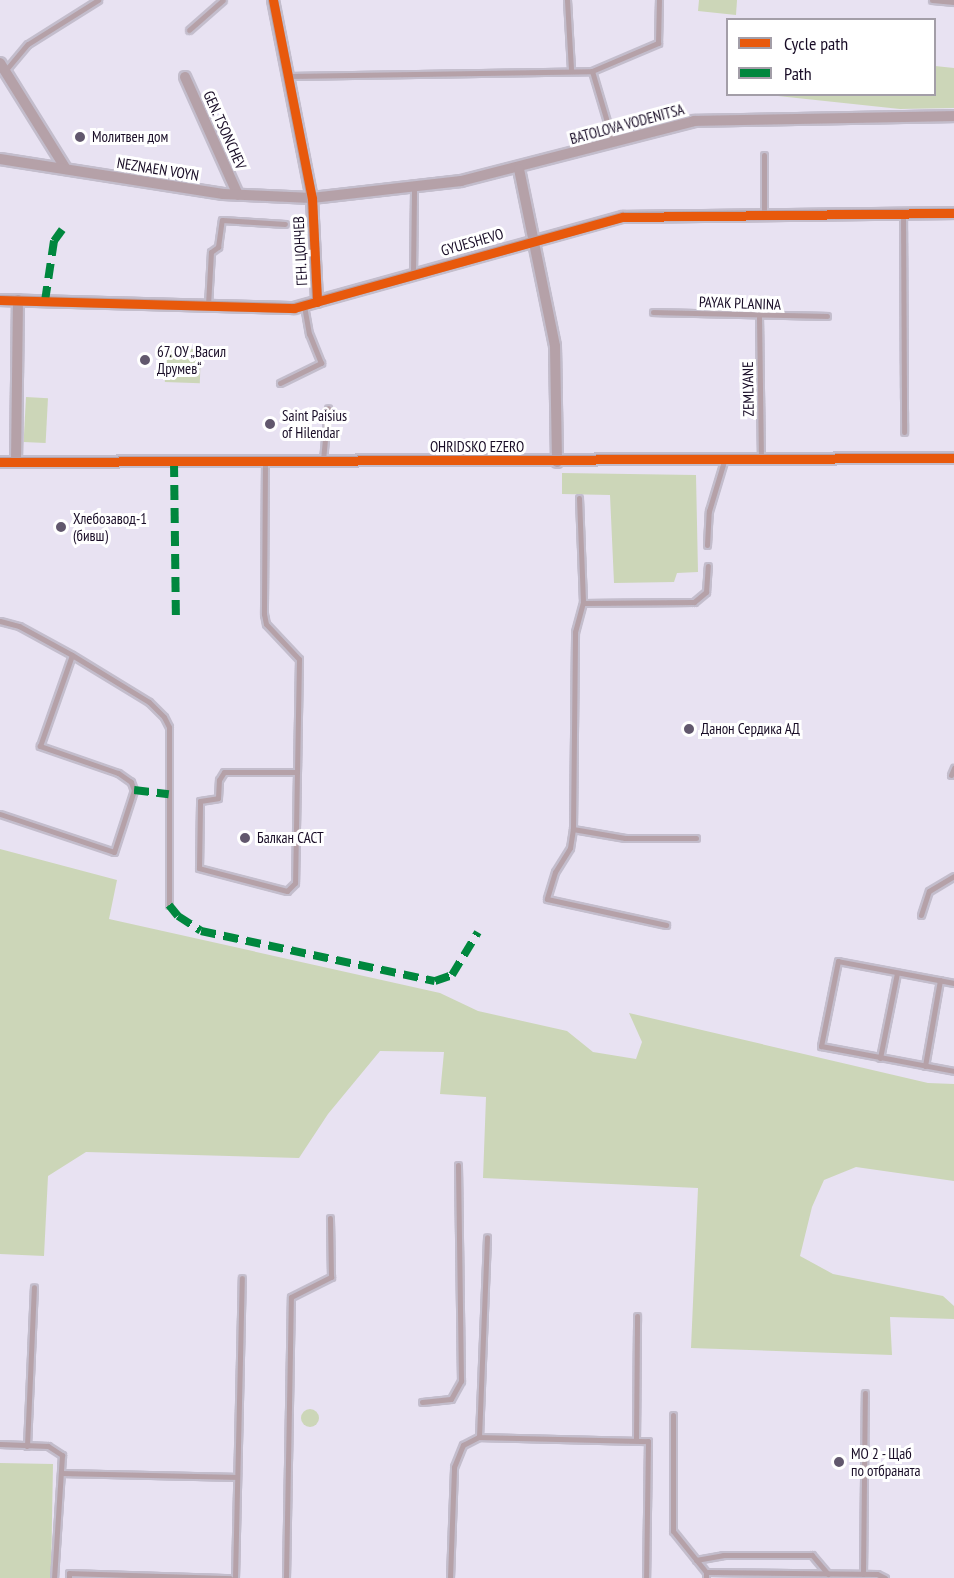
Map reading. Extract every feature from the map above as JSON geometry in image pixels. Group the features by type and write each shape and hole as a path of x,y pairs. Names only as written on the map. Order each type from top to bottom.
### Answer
{"street":[{"name":"ГЕН. ЦОНЧЕВ","path":"273,0 312,198 318,302"},
{"path":"2,67 66,169"},
{"name":"GEN. TSONCHEV","path":"185,77 238,195"},
{"name":"BATOLOVA VODENITSA","path":"312,198 414,188 519,169 664,128 706,120 954,116"},
{"name":"NEZNAEN VOYN","path":"0,159 238,195 312,198"},
{"path":"519,169 531,240 555,346 557,462"},
{"name":"GYUESHEVO","path":"0,300 304,306 531,240 623,217 954,213"},
{"path":"16,462 18,300"},
{"name":"OHRIDSKO EZERO","path":"0,462 557,462 954,458"}],"lane":[{"path":"2,67 28,44 98,0"},
{"path":"189,30 223,0"},
{"path":"567,0 571,70"},
{"path":"289,76 592,71 658,43 659,0"},
{"path":"932,0 954,2"},
{"path":"592,71 613,143"},
{"path":"764,155 764,214"},
{"path":"413,274 414,188"},
{"path":"903,213 904,432"},
{"path":"208,305 211,252 218,247 222,220 285,224"},
{"path":"280,383 321,363 309,334 304,306"},
{"name":"PAYAK PLANINA","path":"653,312 759,317 827,316"},
{"name":"ZEMLYANE","path":"759,317 761,460"},
{"path":"322,462 328,408"},
{"path":"707,545 709,511 724,461"},
{"path":"265,462 264,614 266,624 298,659 297,772 292,888 287,891 199,868 200,801 218,798 219,780 224,772 297,772"},
{"path":"579,498 583,603 575,632 573,828 570,848 555,872 548,899 666,925"},
{"path":"583,603 694,602 706,592 708,566"},
{"path":"0,621 18,626 72,655 149,702 169,727 169,905"},
{"path":"0,814 114,852 134,790 131,782 118,773 40,746 72,655"},
{"path":"951,775 954,768"},
{"path":"573,828 625,837 696,838"},
{"path":"921,915 929,891 954,876"},
{"path":"954,983 838,961 821,1046 954,1071"},
{"path":"880,1058 897,973"},
{"path":"926,1066 940,980"},
{"path":"422,1402 451,1399 461,1381 458,1165"},
{"path":"286,1578 291,1297 330,1277 330,1218"},
{"path":"479,1437 487,1237"},
{"path":"235,1578 242,1278"},
{"path":"27,1446 34,1287"},
{"path":"636,1440 637,1317"},
{"path":"863,1574 865,1393"},
{"path":"673,1415 673,1531 706,1575 863,1574 885,1578"},
{"path":"450,1578 454,1467 464,1445 479,1437 648,1441 646,1578"},
{"path":"0,1444 56,1450 62,1455 63,1473 55,1530 54,1578"},
{"path":"63,1473 237,1477"},
{"path":"696,1560 723,1555 812,1555 828,1574"},
{"path":"69,1578 69,1573 230,1578"}],"green space":[{"path":"699,0 737,0 736,15 698,11"},
{"path":"936,66 954,68 954,108 900,109 778,96 936,96"},
{"path":"166,348 201,349 200,383 165,382"},
{"path":"26,397 48,398 46,443 24,442"},
{"path":"562,473 696,475 698,572 677,573 674,582 614,583 610,495 562,494"},
{"path":"0,849 117,880 109,919 440,993 478,1011 567,1031 593,1052 636,1059 642,1042 629,1013 928,1083 954,1084 954,1181 856,1167 824,1180 812,1207 800,1256 833,1274 943,1296 954,1306 954,1319 890,1317 892,1355 691,1348 698,1188 483,1178 486,1097 440,1094 444,1052 380,1051 328,1114 299,1158 86,1152 48,1176 44,1256 0,1254"},
{"path":"306,1409 314,1409 319,1414 317,1425 306,1427 301,1422 301,1414"},
{"path":"0,1463 53,1464 51,1578 0,1578"}],"marked path":[{"path":"45,301 54,241 62,230"},
{"path":"174,462 176,617"},
{"path":"134,790 169,794"},
{"path":"169,905 178,916 201,931 435,981 452,975 478,932"}],"cycle path":[{"path":"273,0 312,198 317,302"},
{"path":"0,300 294,308 623,217 954,213"},
{"path":"0,462 954,458"}],"place":[{"name":"Молитвен дом","path":"80,137"},
{"name":"67. ОУ „Васил Друмев“","path":"145,360"},
{"name":"Saint Paisius of Hilendar","path":"270,424"},
{"name":"Хлебозавод-1 (бивш)","path":"61,527"},
{"name":"Данон Сердика АД","path":"689,729"},
{"name":"Балкан САСТ","path":"245,838"},
{"name":"МО 2 - Щаб по отбраната","path":"839,1462"}]}
